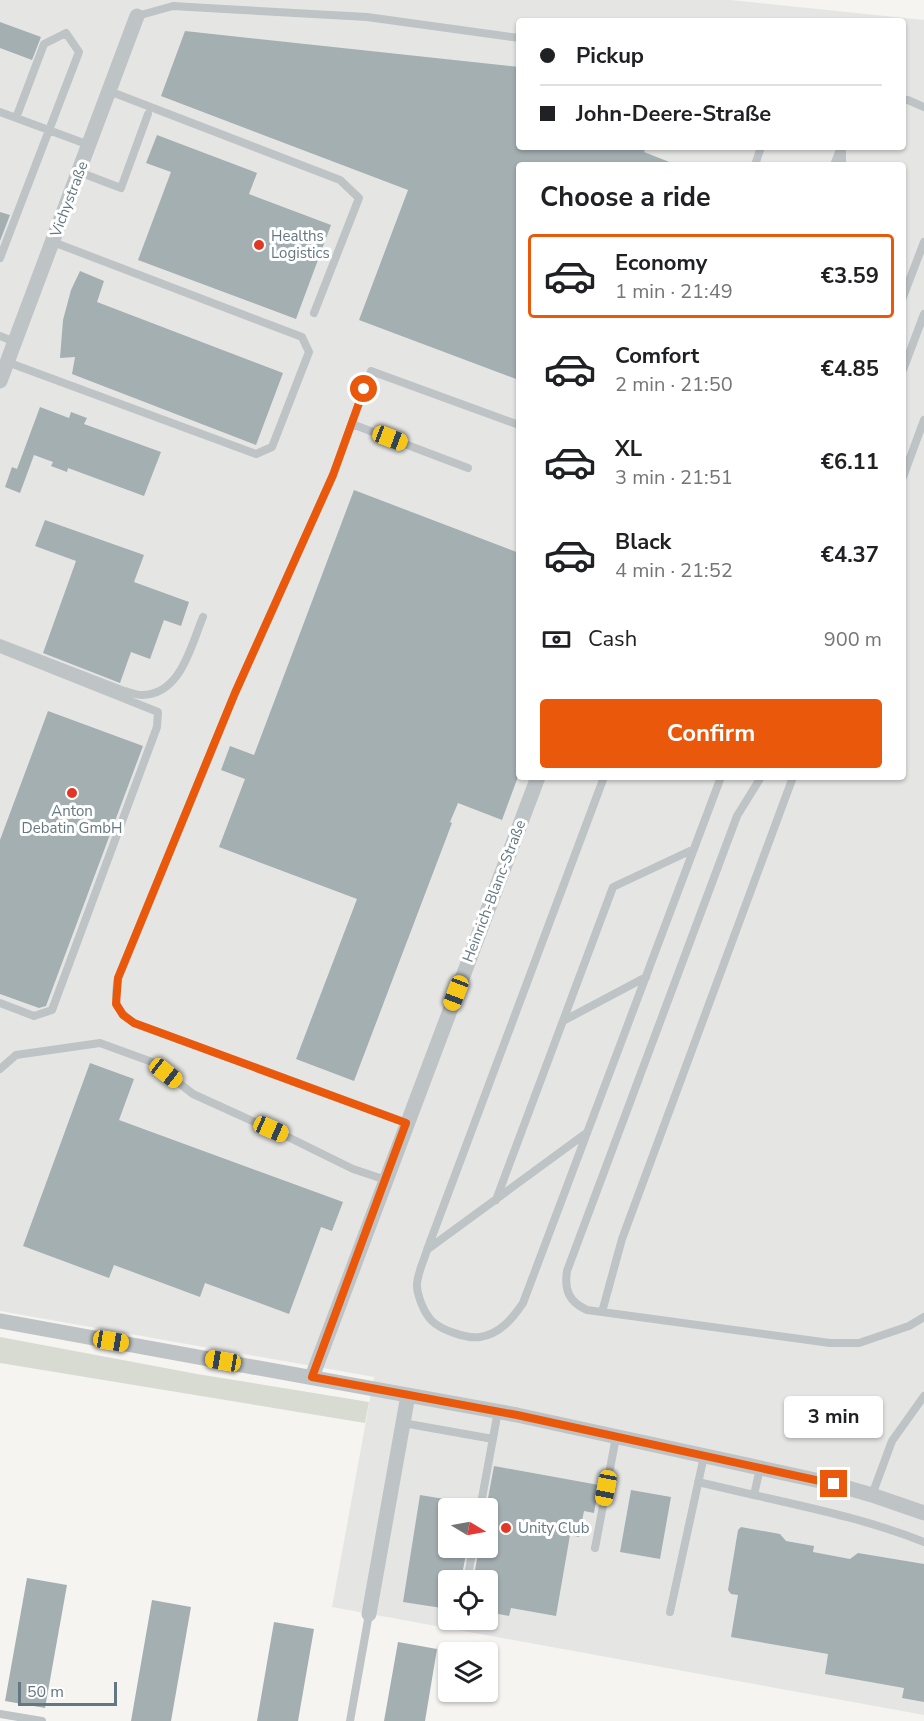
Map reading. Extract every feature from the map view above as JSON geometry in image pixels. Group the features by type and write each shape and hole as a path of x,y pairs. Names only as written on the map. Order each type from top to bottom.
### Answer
{"street":[{"name":"Vichystraße","path":"0,381 137,16"},
{"name":"Heinrich-Blanc-Straße","path":"312,1377 537,780"},
{"path":"0,1321 498,1412 760,1468 872,1495 924,1513"},
{"path":"369,1614 408,1395"}],"lane":[{"path":"137,16 173,6 367,17 516,38"},
{"path":"0,258 79,52 66,33 44,44 16,118"},
{"path":"109,91 340,180 359,198 314,314"},
{"path":"906,100 924,107"},
{"path":"0,112 89,145"},
{"path":"79,172 121,188 147,114"},
{"path":"7,362 256,454 272,447 309,352 302,337 53,242"},
{"path":"906,289 924,242"},
{"path":"906,362 924,314"},
{"path":"0,336 15,342"},
{"path":"406,1123 134,1023 123,1015 116,1004 118,978 235,693 333,475 371,371 516,424"},
{"path":"906,469 924,420"},
{"path":"352,424 468,468"},
{"path":"0,643 124,691 141,695 154,693 169,686 181,671 203,617"},
{"path":"0,649 158,712 157,727 52,1010 34,1016 0,1003"},
{"path":"603,780 427,1250 416,1285 422,1306 432,1321 460,1336 480,1337 497,1331 513,1319 523,1303 720,780"},
{"path":"758,780 737,816 567,1271 565,1286 576,1305 587,1310 830,1343 860,1342 909,1326 924,1317"},
{"path":"602,1312 622,1239 792,780"},
{"path":"496,1200 613,887 694,849"},
{"path":"562,1021 646,977"},
{"path":"0,1069 16,1055 100,1043 152,1062 193,1094 290,1138 353,1170 386,1180"},
{"path":"427,1250 587,1134"},
{"path":"872,1495 892,1441 924,1396"},
{"path":"482,1498 498,1412"},
{"path":"403,1423 493,1439"},
{"path":"595,1548 616,1437"},
{"path":"670,1612 704,1456"},
{"path":"754,1495 760,1468"},
{"path":"698,1482 844,1516 924,1542"},
{"path":"350,1721 369,1614"},
{"path":"0,1714 42,1721"}],"shaded area":[{"path":"0,0 731,0 905,18 516,18 516,150 906,150 906,18 924,20 924,1715 458,1630 498,1630 498,1570 438,1570 438,1626 332,1607 374,1377 0,1311"},
{"path":"0,1337 197,1374 369,1402 365,1423 0,1363"}],"building":[{"path":"0,22 41,37 32,60 0,48"},
{"path":"185,31 516,67 516,150 645,150 644,152 669,162 516,162 516,379 359,320 408,190 161,96"},
{"path":"157,135 257,173 249,194 331,225 296,319 138,260 171,172 146,163"},
{"path":"0,212 10,215 0,241"},
{"path":"80,271 104,281 97,302 283,373 256,445 72,374 75,357 60,358 63,320 71,290"},
{"path":"40,407 69,418 71,412 87,418 84,424 161,452 144,496 68,468 67,472 51,466 53,462 34,455 20,493 5,487 12,467 17,469"},
{"path":"354,490 516,552 517,780 502,820 458,803 354,1081 296,1059 357,899 219,847 245,779 221,770 230,746 254,755"},
{"path":"45,520 144,555 134,582 189,602 181,626 164,620 150,659 131,652 120,683 43,653 76,561 35,546"},
{"path":"48,711 143,746 46,1006 39,1008 0,994 0,840"},
{"path":"90,1063 134,1079 119,1120 343,1202 332,1231 321,1227 289,1314 205,1283 200,1297 114,1265 109,1278 23,1246"},
{"path":"494,1466 599,1485 594,1513 584,1511 579,1537 570,1535 556,1616 511,1608 509,1616 498,1614 498,1570 475,1570 477,1558 498,1558 498,1498 488,1498"},
{"path":"631,1490 671,1497 660,1559 620,1552"},
{"path":"420,1495 438,1498 438,1558 465,1558 463,1570 438,1570 438,1607 403,1602"},
{"path":"741,1527 780,1534 786,1541 814,1546 813,1552 850,1559 858,1553 924,1564 924,1702 902,1698 904,1688 825,1674 828,1654 731,1637 738,1595 731,1594 728,1590 738,1530"},
{"path":"27,1578 67,1585 45,1708 5,1701"},
{"path":"152,1600 191,1607 171,1721 131,1721"},
{"path":"274,1622 314,1629 298,1721 257,1721"},
{"path":"398,1642 437,1649 425,1721 384,1721"}],"place":[{"name":"Healths Logistics","path":"259,245"},
{"name":"Anton Debatin GmbH","path":"72,793"},
{"name":"Unity Club","path":"506,1528"}],"route":[{"path":"364,389 333,475 235,693 118,978 116,1004 123,1015 134,1023 406,1123 312,1377 517,1415 834,1484"}]}
